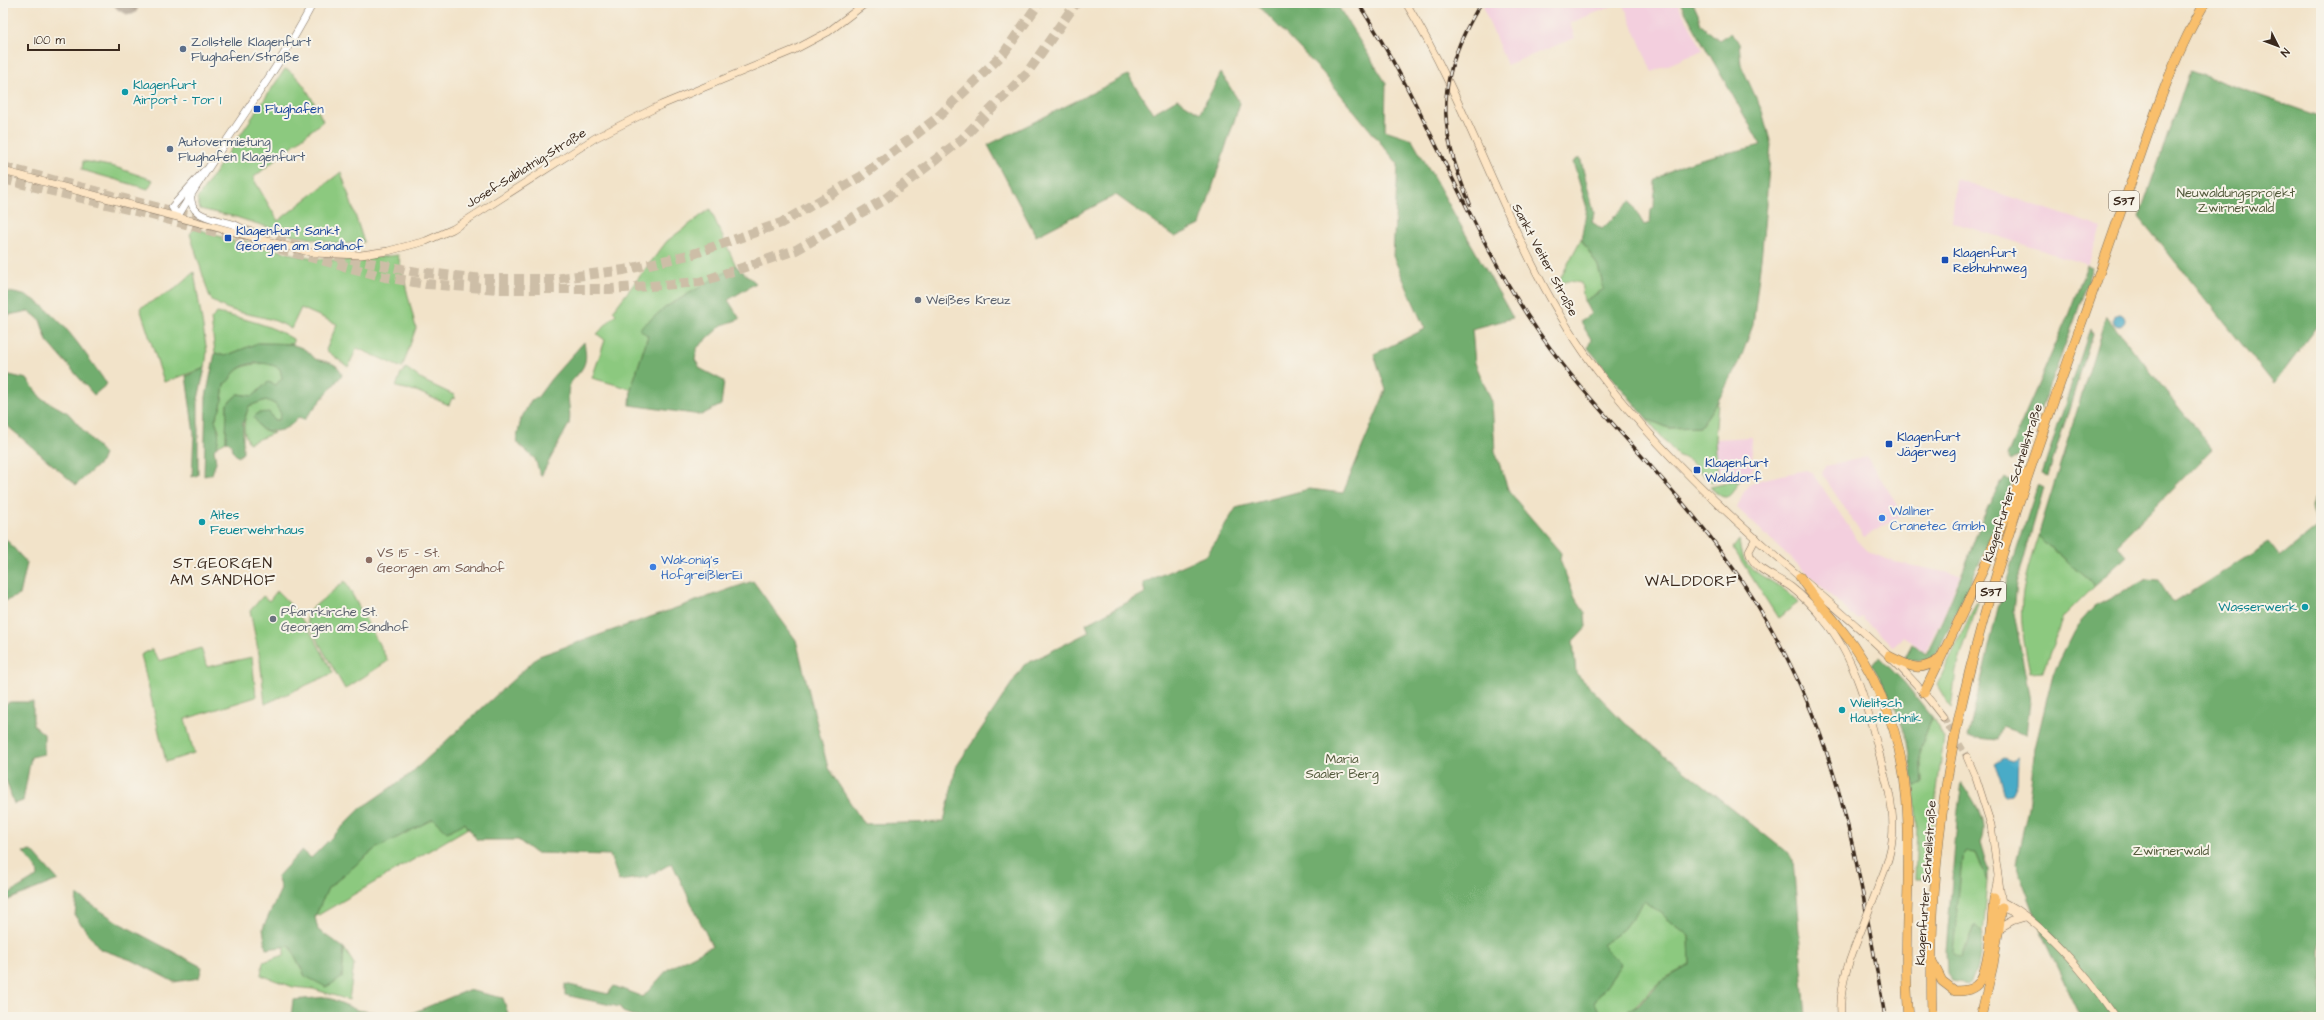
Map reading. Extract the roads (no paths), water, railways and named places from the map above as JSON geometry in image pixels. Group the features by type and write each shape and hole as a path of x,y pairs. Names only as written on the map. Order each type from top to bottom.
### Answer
{"highway":[{"name":"Klagenfurter Schnellstraße","path":"1932,1017 1932,960 1941,832 1959,718 1984,616 2031,468 2165,85 2190,27 2204,3"},
{"path":"1924,693 1983,570 2020,481 2031,468"},
{"path":"1800,577 1808,591 1843,630 1865,664 1882,697 1895,732 1906,783 1910,828 1905,924 1908,1017"},
{"path":"1889,656 1911,667 1919,668 1940,659"},
{"path":"1932,960 1942,981 1955,991 1972,989 1980,982 1999,902"},
{"path":"1981,1017 2000,928 1999,902"}],"main road":[{"name":"Josef-Sablatnig-Straße","path":"3,171 313,252 353,255 388,252 426,241 453,229 596,138 661,105 812,41 850,17 866,3"},
{"name":"Sankt Veiter Straße","path":"1406,3 1426,35 1448,79 1531,265 1568,329 1602,378 1642,425 1690,476 1756,538 1889,656 1924,693 1943,717"},
{"path":"1756,538 1749,551 1754,562 1791,588 1811,605 1839,640 1853,666 1890,792 1893,812 1893,843 1890,859 1845,970 1841,989 1841,1017"},
{"path":"1967,757 1976,778 1991,825 1998,876 1999,902 2040,927 2056,944 2116,1017"},
{"path":"2000,928 2012,921 2025,917"}],"street":[{"path":"204,171 172,207 178,216 204,171 283,56 313,3"},
{"path":"191,194 192,206 199,214 235,224 258,238"}],"water":[{"path":"2119,314 2123,316 2125,320 2123,324 2119,326 2115,324 2113,320 2115,316"},
{"path":"2003,758 2012,761 2018,758 2017,784 2012,795 2005,796 2000,776 1994,764"}],"tunnel":[{"path":"336,256 417,272 484,279 554,279 624,270 693,254 781,223 862,176 937,118 1004,53 1039,3"},
{"path":"3,179 148,214 385,277 426,284 498,289 610,289 700,282 796,250 885,199 961,140 1027,73 1076,3"},
{"path":"3,167 216,223"},
{"path":"247,231 307,248"},
{"path":"1943,717 1967,757"}],"railway":[{"path":"1358,3 1403,80 1483,238 1527,315 1572,376 1697,520 1720,550 1757,604 1789,661 1822,738 1845,816 1855,856 1885,1017"},
{"path":"1470,204 1451,149 1447,125 1446,102 1449,78 1456,55 1466,30 1481,3"}],"place":[{"name":"Zollstelle Klagenfurt Flughafen/Straße","path":"183,49"},
{"name":"Klagenfurt Airport - Tor 1","path":"125,92"},
{"name":"Flughafen","path":"257,109"},
{"name":"Autovermietung Flughafen Klagenfurt","path":"170,149"},
{"name":"Klagenfurt Sankt Georgen am Sandhof","path":"228,238"},
{"name":"Klagenfurt Rebhuhnweg","path":"1945,260"},
{"name":"Weißes Kreuz","path":"918,300"},
{"name":"Klagenfurt Jägerweg","path":"1889,444"},
{"name":"Klagenfurt Walddorf","path":"1697,470"},
{"name":"Wallner Cranetec Gmbh","path":"1882,518"},
{"name":"Altes Feuerwehrhaus","path":"202,522"},
{"name":"VS 15 - St. Georgen am Sandhof","path":"369,560"},
{"name":"Wakonig's HofgreißlerEi","path":"653,567"},
{"name":"Wasserwerk","path":"2305,607"},
{"name":"Pfarrkirche St. Georgen am Sandhof","path":"273,619"},
{"name":"Wielitsch Haustechnik","path":"1842,710"}],"district":[{"name":"ST.GEORGEN AM SANDHOF","path":"223,572"},
{"name":"WALDDORF","path":"1691,581"}],"park label":[{"name":"Neuwaldungsprojekt Zwirnerwald","path":"2236,200"},
{"name":"Maria Saaler Berg","path":"1342,766"},
{"name":"Zwirnerwald","path":"2171,851"}]}
